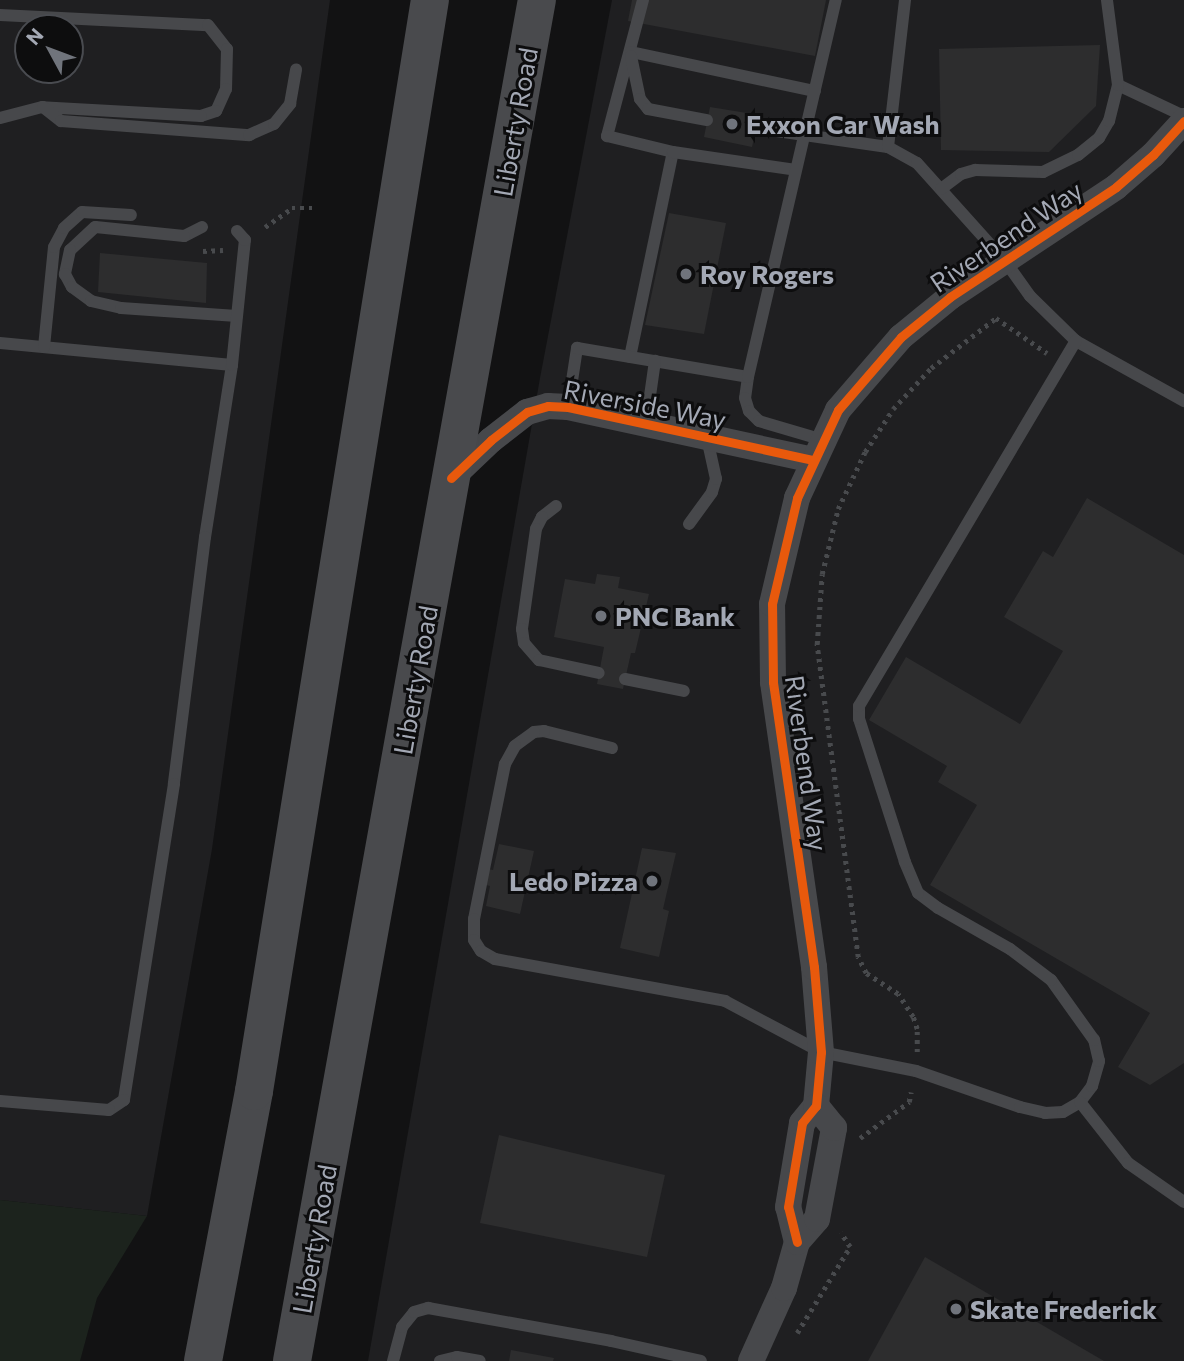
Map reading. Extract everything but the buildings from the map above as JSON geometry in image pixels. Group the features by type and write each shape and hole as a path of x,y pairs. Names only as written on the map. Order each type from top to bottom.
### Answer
{"main road":[{"path":"203,1361 228,1242 254,1091 430,0"},
{"name":"Liberty Road","path":"292,1361 537,0"}],"street":[{"name":"Riverbend Way","path":"751,1361 784,1288 797,1242 788,1207 802,1123 816,1106 821,1052 814,967 773,682 772,604 793,508 838,410 893,345 950,297 1116,187 1153,156 1184,119"},
{"name":"Riverside Way","path":"451,478 491,440 527,412 548,406 568,407 706,438 818,450"}],"lane":[{"path":"643,0 607,136 673,152 796,170"},
{"path":"818,450 759,421 749,411 745,398 836,0"},
{"path":"888,147 905,0"},
{"path":"941,189 961,174 975,170 1043,172 1059,166 1099,138 1112,112 1118,85 1107,0"},
{"path":"0,15 208,25 227,49 226,89 216,111 201,116 42,107 0,118"},
{"path":"631,52 815,90"},
{"path":"631,52 640,99 649,109 707,120"},
{"path":"42,107 61,121 248,135 274,124 290,104 296,70"},
{"path":"1118,85 1184,119"},
{"path":"756,128 888,147 918,163 1005,261 1030,296 1076,341 1184,401"},
{"path":"631,357 673,152"},
{"path":"44,347 54,247 64,228 82,212 131,215"},
{"path":"202,228 184,236 95,227 70,250 65,274 72,287 91,301 121,308 237,316"},
{"path":"0,1101 109,1110 124,1100 174,784 205,537 232,365 245,240 237,231"},
{"path":"612,748 579,737 534,732 515,746 505,764 474,919 474,940 481,951 495,959 725,1001 821,1052 916,1070 1020,1107 1045,1113 1063,1112 1080,1102 1093,1086 1099,1061 1094,1040 1077,1012 1051,980 1010,949 937,908 918,893 905,862 859,719 859,706 1076,341"},
{"path":"0,343 232,365"},
{"path":"568,407 577,348 748,377"},
{"path":"646,424 654,361"},
{"path":"689,524 712,492 716,479 706,438"},
{"path":"556,506 542,517 536,529 522,629 524,643 539,660 599,673"},
{"path":"625,679 684,691"},
{"path":"1080,1102 1128,1163 1184,1202"},
{"path":"393,1361 402,1327 414,1312 428,1308 611,1341 701,1361"},
{"path":"440,1361 457,1357 480,1361"}],"path":[{"path":"265,227 292,208 317,208"},
{"path":"202,251 230,250"},
{"path":"857,1140 909,1102 916,1070 917,1029 913,1017 898,994 866,973 858,957 817,644 819,596 827,550 838,509 872,441 911,389 956,347 996,318 1063,364"},
{"path":"794,1339 850,1247 840,1229"}],"shaded area":[{"path":"0,0 330,0 212,849 147,1216 0,1200"},
{"path":"612,0 1184,0 1184,1361 368,1361 540,378"},
{"path":"0,1200 147,1216 97,1298 80,1361 0,1361"}],"cycle path":[{"path":"797,1242 788,1207 802,1123 816,1106 821,1052 814,967 773,682 772,604 797,498 838,410 901,337 950,297 1116,187 1153,155 1184,121"},
{"path":"451,478 491,440 527,412 548,406 568,407 813,460"}],"place":[{"name":"Exxon Car Wash","path":"732,124"},
{"name":"Roy Rogers","path":"686,274"},
{"name":"PNC Bank","path":"601,616"},
{"name":"Ledo Pizza","path":"652,881"},
{"name":"Skate Frederick","path":"956,1309"}]}
